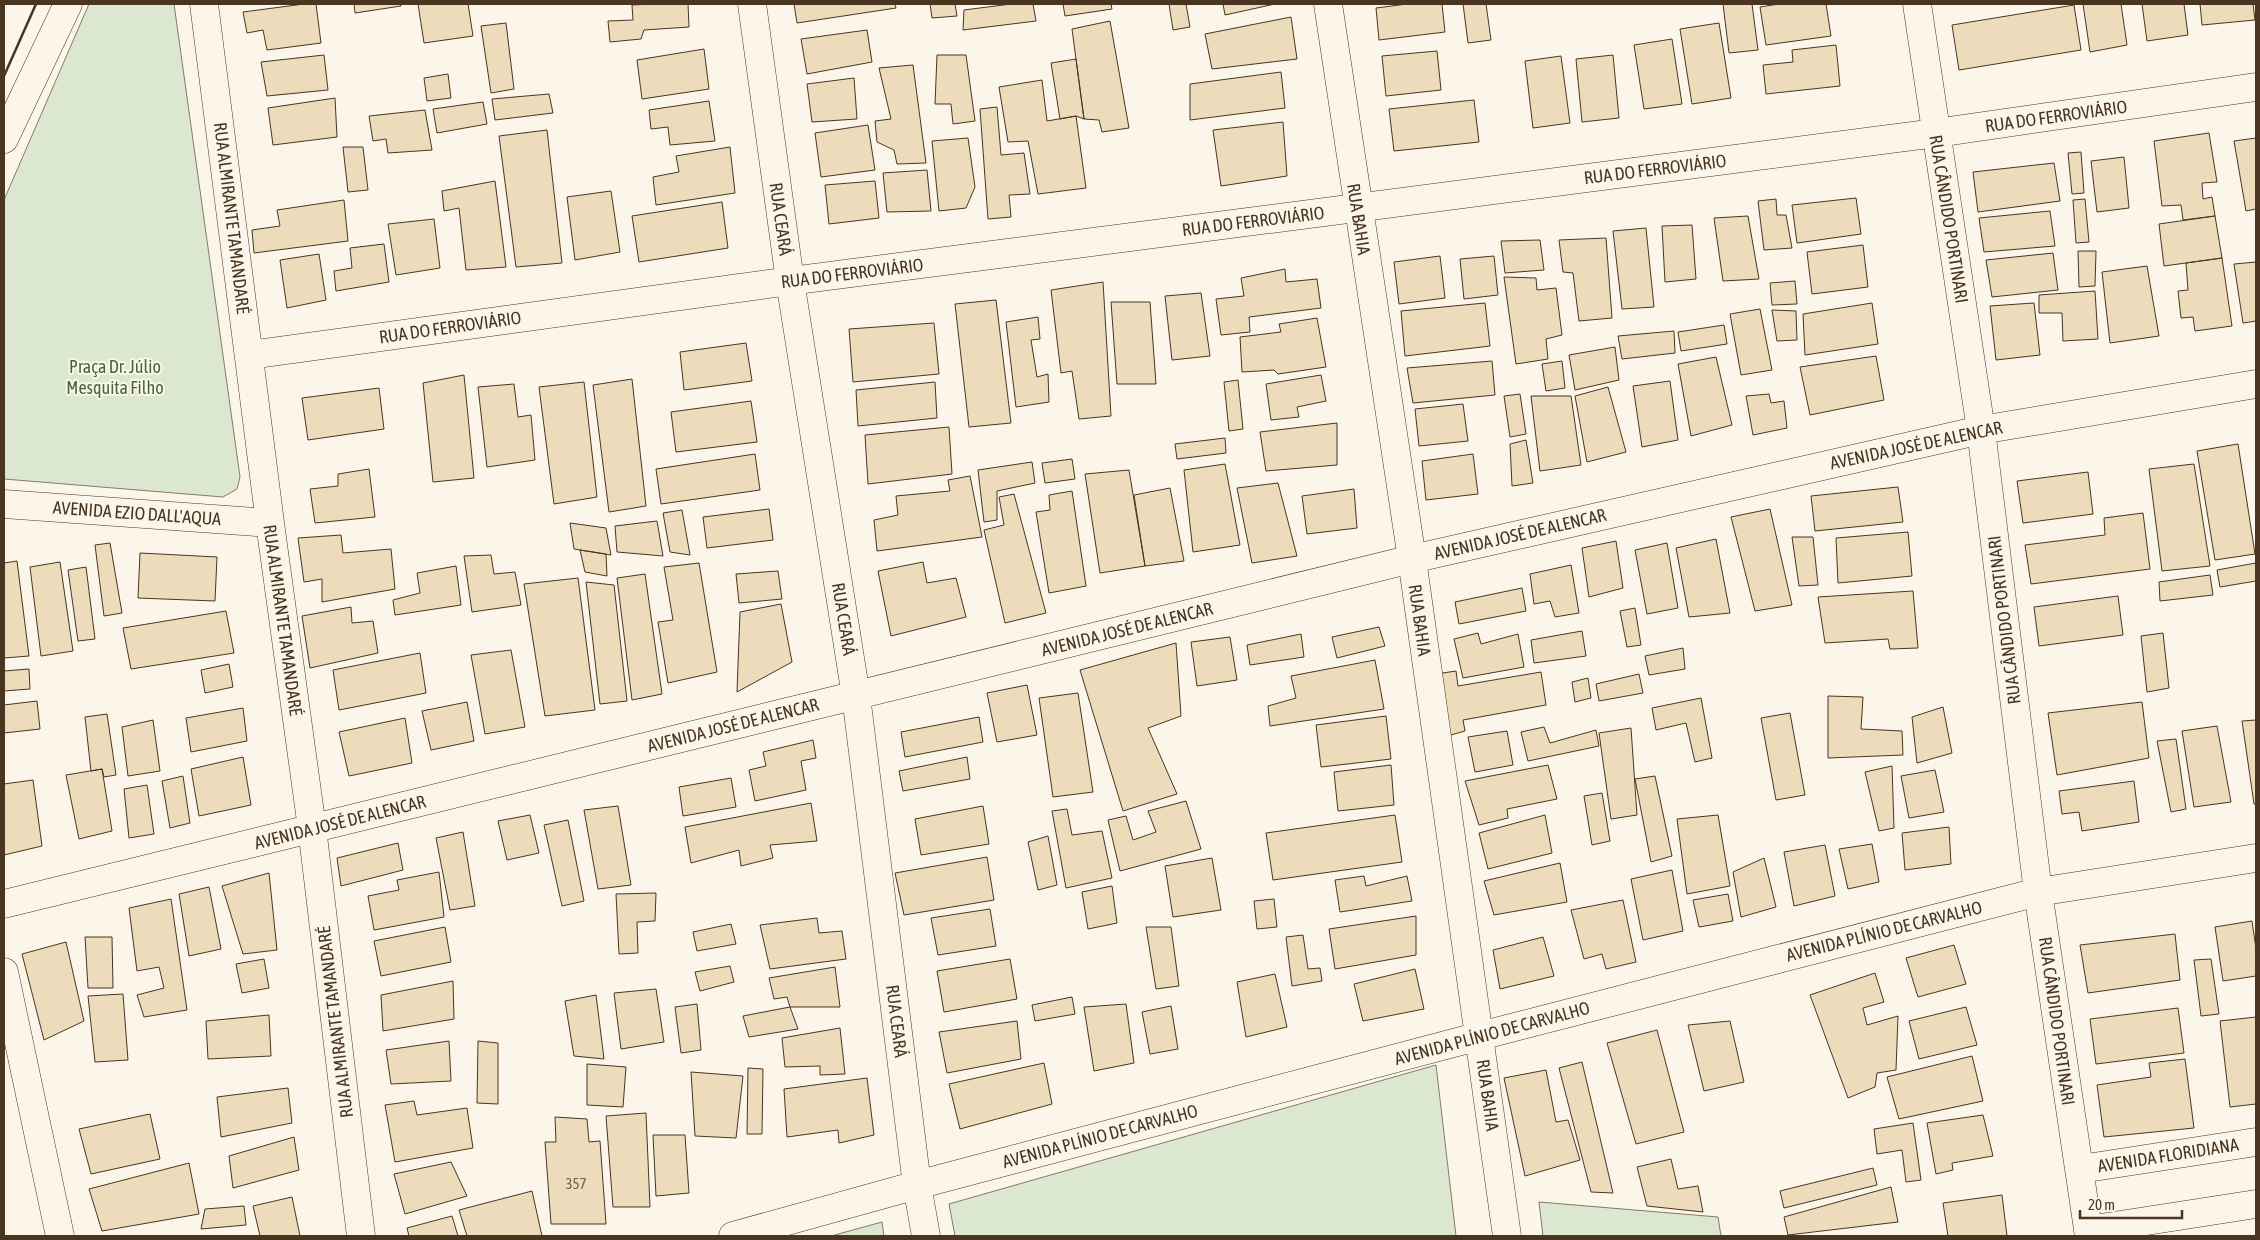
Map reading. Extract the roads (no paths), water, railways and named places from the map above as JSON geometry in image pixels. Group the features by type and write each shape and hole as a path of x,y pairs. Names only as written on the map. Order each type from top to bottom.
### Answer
{"street":[{"path":"4,139 68,4"},
{"name":"RUA ALMIRANTE TAMANDARÉ","path":"204,4 270,523 312,828 361,1236"},
{"name":"RUA CEARÁ","path":"752,4 790,281 856,696 917,1185 926,1236"},
{"name":"RUA BAHIA","path":"1328,4 1357,207 1412,559 1507,1236"},
{"name":"RUA CÂNDIDO PORTINARI","path":"1917,4 1981,430 2038,892 2089,1233"},
{"name":"RUA DO FERROVIÁRIO","path":"250,355 790,281 1936,133 2256,87"},
{"name":"AVENIDA JOSÉ DE ALENCAR","path":"4,904 1412,559 1981,430 2256,384"},
{"name":"AVENIDA EZIO DALL'AQUA","path":"4,504 270,523"},
{"name":"AVENIDA PLÍNIO DE CARVALHO","path":"733,1236 917,1185 1480,1036 2038,892 2256,858"},
{"path":"4,972 60,1236"},
{"name":"AVENIDA FLORIDIANA","path":"2079,1167 2087,1168 2256,1142"},
{"path":"2089,1233 2256,1204"}],"park label":[{"name":"Praça Dr. Júlio Mesquita Filho","path":"115,376"}]}
